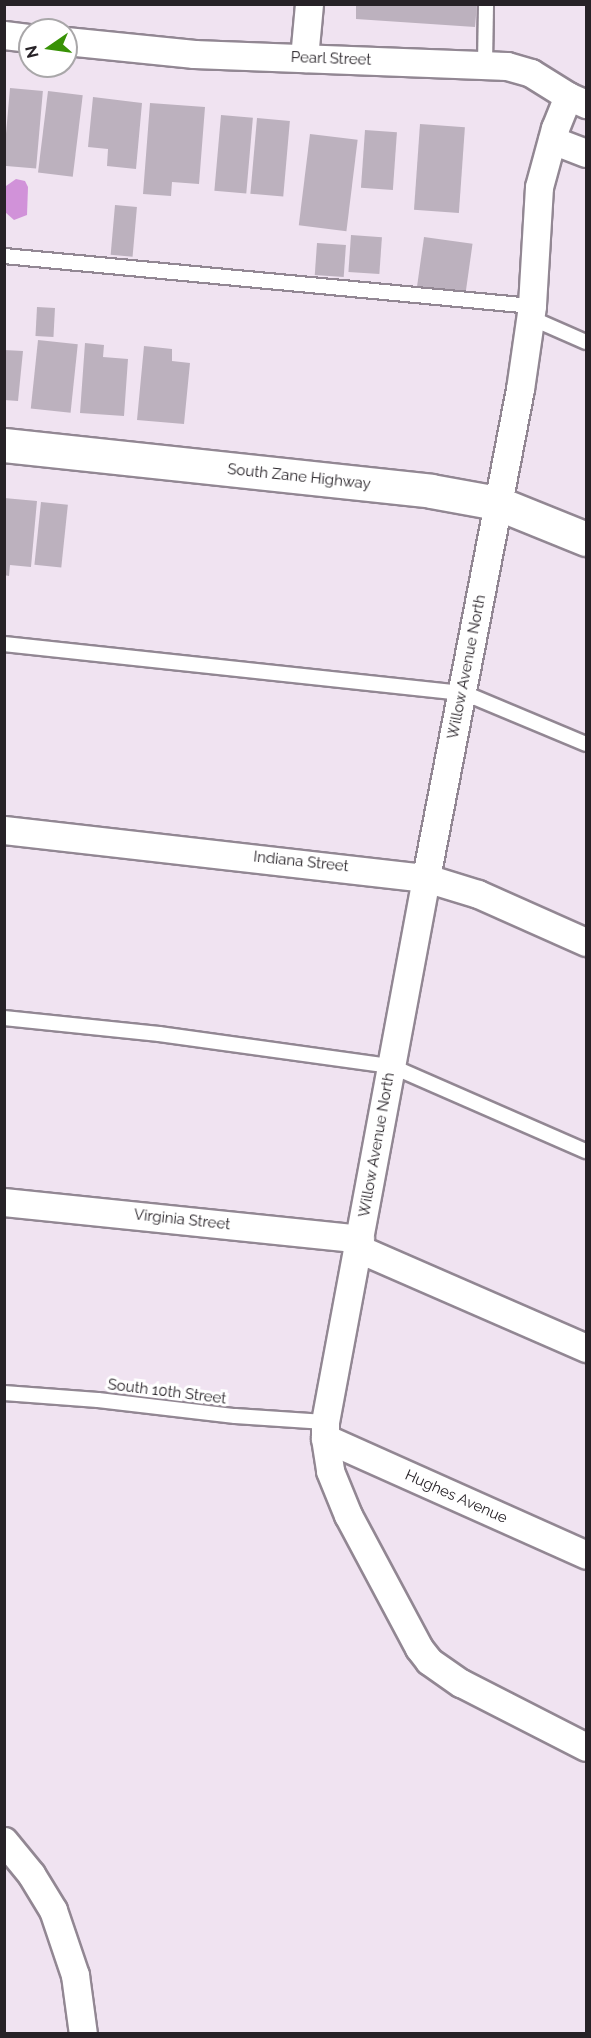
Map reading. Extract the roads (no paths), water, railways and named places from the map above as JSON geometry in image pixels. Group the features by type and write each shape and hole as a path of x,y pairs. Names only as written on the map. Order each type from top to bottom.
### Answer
{"street":[{"path":"304,58 309,4"},
{"name":"Pearl Street","path":"78,42 194,54 485,63 531,73 577,100"},
{"name":"Willow Avenue North","path":"577,100 552,140 539,188 531,312 520,389 464,693 426,878 325,1430 330,1471 348,1515 419,1648 429,1661 461,1683 586,1746"},
{"path":"552,140 586,153"},
{"name":"South Zane Highway","path":"4,444 431,491 497,504 586,539"},
{"name":"Indiana Street","path":"4,830 426,878 478,894 586,942"},
{"name":"Virginia Street","path":"4,1202 358,1244 586,1348"},
{"name":"Hughes Avenue","path":"325,1430 586,1555"},
{"path":"4,1841 31,1874 53,1910 75,1975 83,2032"}],"lane":[{"path":"485,63 486,4"},
{"path":"4,256 531,312 586,342"},
{"path":"4,644 464,693 586,744"},
{"path":"4,1018 159,1034 391,1066 586,1151"},
{"name":"South 10th Street","path":"4,1393 98,1400 235,1416 325,1430"}]}
